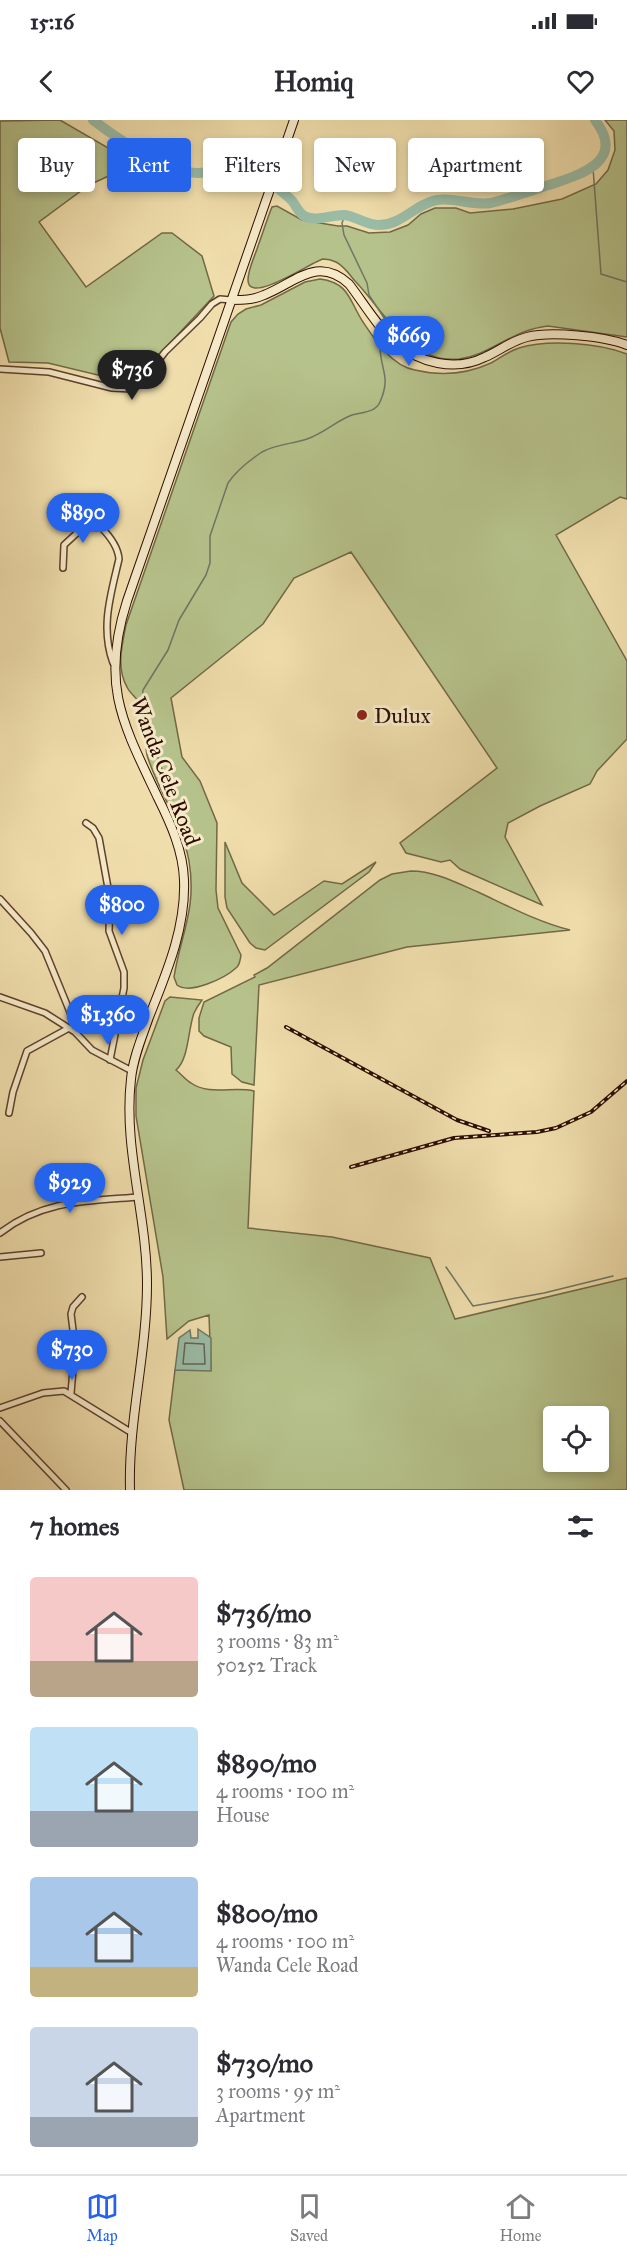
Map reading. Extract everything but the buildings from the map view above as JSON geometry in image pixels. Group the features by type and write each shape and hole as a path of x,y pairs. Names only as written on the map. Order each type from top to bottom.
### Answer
{"street":[{"name":"Wanda Cele Road","path":"130,1490 132,1432 147,1284 139,1197 129,1130 129,1092 138,1049 178,936 183,909 184,878 173,830 120,713 113,663 126,601 294,120"},
{"path":"0,369 49,372 112,388 132,389 142,382 165,352 212,304 220,299 252,299 312,271 327,271 349,284 392,340 399,345 421,358 446,364 473,361 519,339 542,334 606,340 627,345"},
{"path":"68,500 110,538 118,551 106,622 108,648 113,663"},
{"path":"63,568 64,545 77,533 85,513"},
{"path":"86,823 93,828 99,838 110,899 109,931 122,965 124,979 110,1060"},
{"path":"0,899 45,951 72,1017 75,1032"},
{"path":"0,997 45,1013 75,1032 92,1050 132,1071"},
{"path":"9,1113 13,1092 27,1051 69,1028"},
{"path":"0,1233 25,1216 51,1206 139,1197"},
{"path":"0,1257 41,1253"},
{"path":"71,1393 75,1346 71,1314 73,1307 82,1297"},
{"path":"0,1408 60,1390 71,1393 132,1432"},
{"path":"0,1421 66,1490"}],"green space":[{"path":"60,120 91,138 18,138 18,192 80,192 39,222 86,287 162,233 172,233 202,256 214,296 131,383 48,363 9,362 0,328 0,121"},
{"path":"605,120 627,120 627,337 548,326 523,332 470,357 441,358 412,345 388,321 346,270 333,261 323,259 282,280 258,288 251,287 248,280 249,271 272,207 277,206 302,220 347,226 369,233 390,232 408,225 421,214 435,208 456,208 470,213 513,209 562,199 596,184 608,170 615,150 614,131"},
{"path":"95,140 107,147 107,177 95,182"},
{"path":"320,279 337,284 343,289 373,337 385,351 399,363 415,370 434,373 463,372 482,367 519,348 544,344 588,345 627,354 627,499 620,497 556,535 627,661 627,739 597,771 590,784 508,823 505,837 542,905 460,869 450,860 441,862 406,853 400,843 497,768 351,552 294,578 263,624 171,698 182,757 200,781 217,823 218,908 241,955 237,967 224,976 198,987 183,988 177,985 174,977 190,907 189,861 176,820 157,782 147,755 146,729 140,705 124,680 121,664 123,640 126,625 231,322 246,309 261,305 305,282"},
{"path":"225,842 242,883 274,915 324,881 342,884 376,862 369,872 265,950 256,948 250,943 227,908"},
{"path":"411,871 446,878 535,918 570,930 407,947 259,985 254,1085 242,1082 232,1074 231,1047 204,1036 199,1031 199,1018 204,1002 255,977 254,975 267,968 380,880 392,874"},
{"path":"170,997 202,1000 194,1013 186,1051 176,1070 198,1087 214,1090 254,1091 248,1228 332,1237 430,1258 455,1319 627,1278 627,1490 184,1490 169,1420 175,1370 211,1370 209,1315 189,1321 167,1339 163,1277 136,1116 136,1088 143,1060 165,1001"}],"water":[{"path":"198,1329 211,1338 211,1371 175,1370 179,1338 190,1330 191,1338 198,1338"}],"waterway":[{"path":"93,120 157,161 185,171 198,173 228,166 247,166 285,194 299,211 309,218 344,215 379,225 395,222 429,202 437,200 491,203 573,177 595,164 602,156 606,146 603,134 595,120"},
{"path":"593,168 601,274 627,282"},
{"path":"345,215 342,223 344,235 367,283 369,295 394,333"},
{"path":"163,773 142,708 143,690 168,650 179,620 206,575 210,563 210,536 228,483 235,474 262,452 307,439 352,415 368,412 378,406 385,386 380,348 385,340"},
{"path":"446,1267 473,1306 544,1293 613,1276"}],"railway":[{"path":"286,1027 457,1120 489,1131"},
{"path":"351,1167 454,1138 537,1132 556,1128 591,1112 627,1081"}],"place":[{"name":"Dulux","path":"362,715"}]}
